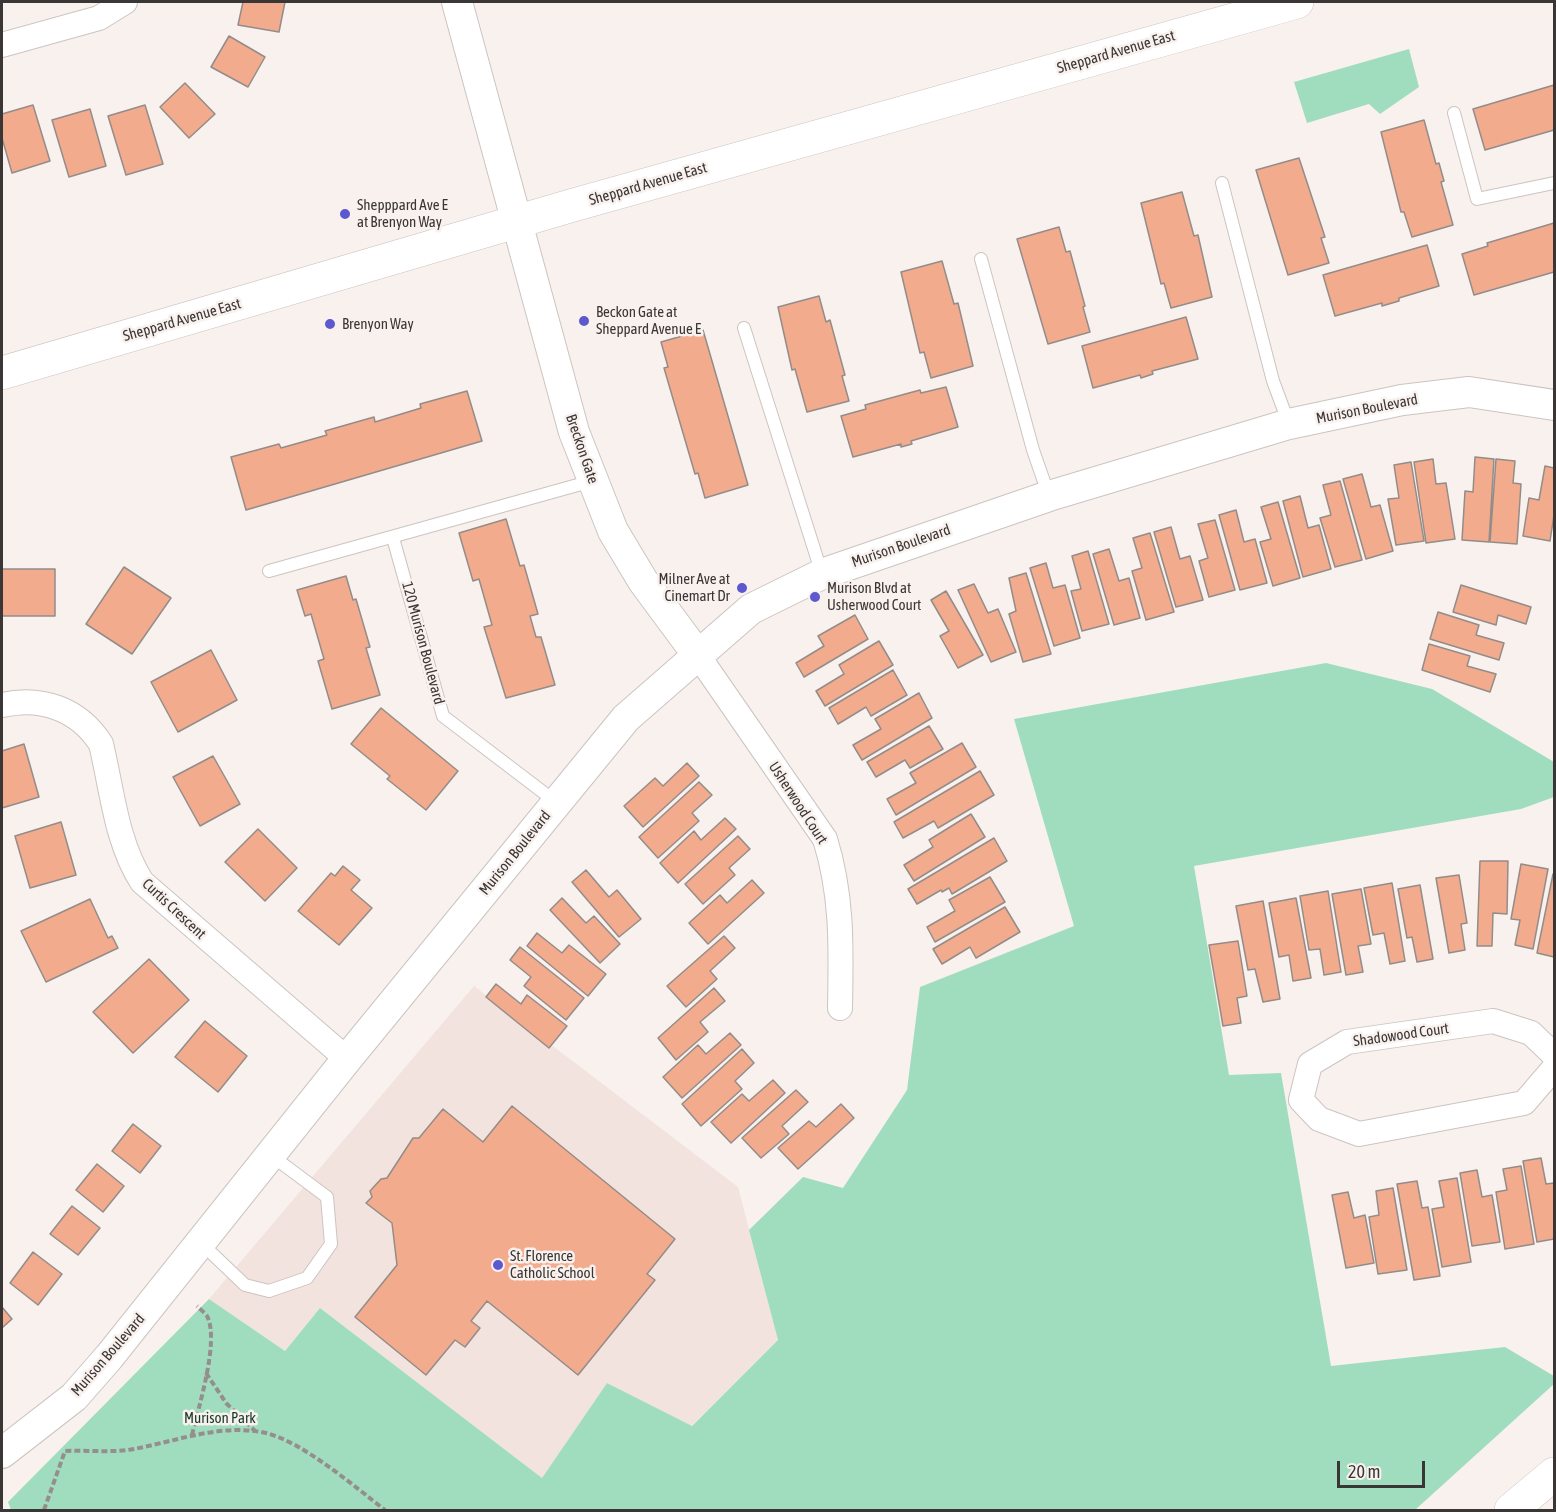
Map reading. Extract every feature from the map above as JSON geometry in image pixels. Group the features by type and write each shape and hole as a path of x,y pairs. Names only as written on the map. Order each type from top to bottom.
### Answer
{"main road":[{"name":"Sheppard Avenue East","path":"2,373 517,222 1297,2"},
{"path":"1511,1510 1554,1474"}],"street":[{"path":"2,45 99,18 125,2"},
{"path":"457,2 517,222"},
{"name":"Breckon Gate","path":"517,222 574,432 592,481 613,531 643,581 697,654"},
{"name":"Murison Boulevard","path":"2,1453 38,1427 86,1384 272,1156 347,1059 626,718 751,609 822,574 1049,496 1289,424 1402,400 1468,393 1554,405"},
{"name":"Usherwood Court","path":"697,654 825,839 834,866 841,919 840,1008"},
{"name":"Curtis Crescent","path":"2,705 13,702 49,703 92,730 101,744 126,846 142,882 347,1059"},
{"name":"Shadowood Court","path":"1554,1055 1531,1033 1494,1021 1347,1042 1310,1064 1301,1100 1319,1119 1359,1134 1524,1103 1554,1068"}],"lane":[{"path":"1454,112 1477,199 1554,183"},
{"path":"1222,183 1273,381 1289,424"},
{"path":"981,259 1033,450 1049,496"},
{"path":"744,328 822,574"},
{"path":"269,571 592,481"},
{"name":"120 Murison Boulevard","path":"393,538 443,716 556,802"},
{"path":"200,1243 245,1285 269,1291 307,1278 331,1244 327,1197 272,1156"}],"path":[{"path":"192,1435 211,1330 207,1316 197,1306"},
{"path":"205,1372 226,1402 256,1432"},
{"path":"44,1510 65,1451 132,1449 192,1435 256,1432 276,1436 292,1445 348,1481 385,1510"}],"shaded area":[{"name":"St. Florence Catholic School","path":"474,986 738,1187 778,1340 691,1426 607,1383 542,1478 320,1308 285,1351 209,1299"}],"green space":[{"path":"1409,49 1419,87 1380,114 1369,104 1307,123 1294,82"},
{"name":"Murison Park","path":"1326,663 1432,689 1554,762 1554,797 1521,809 1194,866 1229,1075 1281,1073 1331,1366 1505,1347 1554,1376 1554,1384 1415,1510 11,1510 8,1502 209,1299 285,1351 320,1308 542,1478 607,1383 692,1426 778,1340 749,1230 803,1177 843,1188 907,1090 920,987 1074,926 1014,719"}],"building":[{"path":"243,2 285,2 279,32 238,25"},
{"path":"229,36 265,57 248,87 211,67"},
{"path":"185,83 215,114 189,138 160,107"},
{"path":"1554,85 1554,130 1485,150 1473,109"},
{"path":"33,105 50,161 12,173 2,138 2,114"},
{"path":"145,105 163,164 126,175 108,116"},
{"path":"90,109 106,166 69,177 52,120"},
{"path":"1424,120 1436,164 1439,163 1444,181 1441,182 1453,225 1412,237 1404,212 1401,212 1381,132"},
{"path":"1299,158 1325,237 1321,238 1329,263 1288,275 1256,170"},
{"path":"1182,192 1194,236 1198,235 1212,297 1171,308 1164,283 1161,284 1141,203"},
{"path":"1554,223 1554,272 1474,295 1462,254 1488,246 1487,243"},
{"path":"1059,227 1066,252 1070,251 1090,332 1048,344 1017,239"},
{"path":"1427,245 1439,286 1399,298 1399,301 1382,306 1382,303 1335,316 1323,275"},
{"path":"942,261 954,304 958,303 973,366 931,378 924,352 920,353 901,272"},
{"path":"819,296 826,322 830,320 845,375 842,376 849,401 807,412 795,369 792,370 778,307"},
{"path":"1186,317 1198,359 1152,371 1153,374 1141,378 1140,375 1093,388 1082,346"},
{"path":"703,330 748,485 705,498 698,473 695,474 664,368 668,367 661,342"},
{"path":"946,387 958,427 911,441 912,444 901,447 901,444 853,457 841,416 866,409 865,405 920,390 921,393"},
{"path":"467,391 482,441 246,510 231,457 279,444 281,448 327,435 325,431 374,417 375,422 421,408 420,404"},
{"path":"1475,457 1494,459 1489,542 1462,540 1465,491 1473,492"},
{"path":"1433,459 1436,484 1446,483 1455,539 1426,543 1414,462"},
{"path":"1496,459 1515,461 1513,483 1521,484 1517,544 1490,542"},
{"path":"1411,462 1424,541 1396,545 1388,499 1399,498 1394,465"},
{"path":"1545,466 1554,468 1554,515 1550,541 1523,536 1529,498 1539,500"},
{"path":"1362,474 1371,507 1380,505 1393,551 1366,559 1343,479"},
{"path":"1340,481 1362,560 1335,567 1320,518 1331,515 1323,485"},
{"path":"1300,496 1308,528 1319,525 1331,569 1303,577 1283,501"},
{"path":"1278,502 1300,578 1273,586 1260,542 1271,539 1261,507"},
{"path":"1236,510 1244,542 1255,539 1267,583 1240,590 1219,515"},
{"path":"506,519 520,566 524,565 538,614 530,616 536,637 541,637 555,685 506,698 484,627 492,625 479,579 473,581 459,533"},
{"path":"1215,520 1235,590 1209,597 1199,561 1208,558 1198,524"},
{"path":"1171,527 1180,559 1190,556 1203,600 1176,607 1154,532"},
{"path":"1150,533 1174,612 1146,620 1132,571 1142,568 1133,538"},
{"path":"1109,549 1119,581 1129,578 1140,618 1114,625 1093,554"},
{"path":"1088,551 1109,624 1082,631 1071,591 1081,589 1072,556"},
{"path":"1046,563 1053,588 1065,585 1080,638 1054,646 1030,568"},
{"path":"124,567 171,598 132,654 86,624"},
{"path":"2,569 55,569 55,616 2,616"},
{"path":"1026,573 1051,654 1023,662 1009,614 1016,611 1009,578"},
{"path":"346,576 353,600 356,599 370,647 366,648 380,695 332,709 318,661 324,659 311,614 305,616 297,590"},
{"path":"974,584 988,613 998,609 1016,652 991,662 958,590"},
{"path":"1461,585 1531,607 1526,624 1498,615 1496,625 1453,612"},
{"path":"946,591 983,655 958,668 940,636 949,631 931,600"},
{"path":"1438,612 1479,625 1476,635 1504,643 1499,660 1430,639"},
{"path":"855,615 868,639 804,677 796,663 824,646 818,636"},
{"path":"879,641 893,665 825,706 816,691 844,674 839,665"},
{"path":"1429,644 1470,656 1467,666 1496,674 1490,692 1422,670"},
{"path":"211,650 237,700 178,732 151,682"},
{"path":"893,670 907,695 871,716 866,707 838,724 829,708"},
{"path":"919,693 932,718 862,760 853,745 881,729 875,719"},
{"path":"381,708 458,771 426,810 387,779 390,776 351,744"},
{"path":"929,726 943,749 910,768 905,760 876,777 867,762"},
{"path":"962,743 976,767 896,815 887,799 916,783 910,773"},
{"path":"24,744 39,797 2,808 2,751"},
{"path":"213,756 240,804 200,826 173,777"},
{"path":"687,763 699,776 643,827 624,806 655,778 663,786"},
{"path":"980,771 994,795 938,828 934,821 903,838 894,822"},
{"path":"699,782 712,795 692,813 699,821 658,858 639,837"},
{"path":"971,814 985,837 914,881 904,865 933,847 929,840"},
{"path":"725,818 736,829 678,883 660,863 694,831 701,840"},
{"path":"61,822 76,875 30,888 15,836"},
{"path":"258,829 297,868 265,901 225,862"},
{"path":"738,836 750,849 729,868 735,875 703,904 685,884"},
{"path":"994,838 1007,861 952,894 949,888 942,892 941,890 917,904 908,889"},
{"path":"1480,861 1508,861 1507,914 1493,913 1492,946 1477,946"},
{"path":"1521,864 1548,869 1533,949 1515,945 1520,920 1511,919"},
{"path":"343,866 360,880 351,890 372,908 339,945 298,911 331,873 335,876"},
{"path":"586,870 609,897 617,890 641,919 619,937 572,882"},
{"path":"1554,874 1554,957 1537,953"},
{"path":"1459,875 1467,923 1461,924 1465,950 1449,953 1436,878"},
{"path":"990,877 1005,902 935,942 927,927 955,911 949,900"},
{"path":"752,880 764,893 708,944 689,923 720,895 727,903"},
{"path":"1392,883 1405,961 1390,964 1384,933 1373,935 1364,888"},
{"path":"1420,885 1433,959 1417,962 1412,937 1407,938 1398,889"},
{"path":"1361,889 1371,944 1358,946 1363,972 1346,975 1332,894"},
{"path":"1328,891 1341,972 1324,975 1320,949 1309,950 1300,896"},
{"path":"562,898 586,923 594,916 620,944 600,963 550,910"},
{"path":"1296,898 1311,978 1293,981 1289,955 1279,957 1269,903"},
{"path":"90,899 108,938 112,936 118,948 46,982 21,931"},
{"path":"1263,901 1280,999 1263,1002 1255,969 1248,970 1236,906"},
{"path":"1005,907 1020,932 976,958 970,947 942,964 933,949"},
{"path":"537,933 562,953 569,945 606,974 588,996 527,946"},
{"path":"724,936 735,948 710,971 717,979 686,1007 667,986"},
{"path":"1238,941 1247,996 1237,998 1241,1023 1223,1026 1209,945"},
{"path":"520,947 584,998 566,1020 524,986 531,977 510,960"},
{"path":"149,959 189,1000 133,1053 93,1012"},
{"path":"496,984 521,1004 527,995 567,1026 549,1048 486,997"},
{"path":"714,988 725,1001 700,1022 708,1032 676,1060 658,1038"},
{"path":"205,1021 247,1056 218,1092 175,1057"},
{"path":"730,1033 741,1045 682,1098 663,1077 698,1045 706,1054"},
{"path":"742,1049 754,1063 735,1081 742,1089 701,1126 682,1104"},
{"path":"773,1080 785,1093 731,1143 711,1122 742,1094 749,1101"},
{"path":"796,1090 808,1102 782,1126 789,1134 761,1158 742,1138"},
{"path":"841,1104 854,1118 798,1169 778,1148 809,1121 816,1127"},
{"path":"512,1106 675,1239 647,1274 655,1280 578,1375 487,1301 471,1321 480,1328 465,1347 455,1340 426,1375 355,1317 397,1265 392,1223 366,1203 372,1197 370,1191 381,1179 387,1178 413,1138 419,1138 443,1109 483,1142"},
{"path":"133,1124 161,1146 140,1173 112,1151"},
{"path":"1541,1158 1546,1184 1554,1183 1554,1239 1537,1242 1523,1161"},
{"path":"97,1164 124,1186 103,1212 76,1190"},
{"path":"1521,1166 1534,1244 1505,1249 1496,1192 1507,1190 1503,1169"},
{"path":"1477,1170 1482,1197 1492,1195 1500,1242 1472,1246 1460,1173"},
{"path":"1457,1178 1471,1262 1442,1267 1432,1209 1444,1207 1439,1181"},
{"path":"1417,1181 1422,1208 1428,1207 1440,1276 1414,1280 1397,1184"},
{"path":"1393,1188 1407,1270 1378,1274 1369,1217 1379,1215 1376,1191"},
{"path":"1348,1192 1354,1218 1365,1215 1374,1263 1346,1268 1332,1195"},
{"path":"72,1206 100,1228 78,1255 50,1234"},
{"path":"33,1252 62,1274 38,1305 10,1283"},
{"path":"2,1307 12,1319 2,1328"}],"place":[{"name":"Shepppard Ave E at Brenyon Way","path":"345,214"},
{"name":"Beckon Gate at Sheppard Avenue E","path":"584,321"},
{"name":"Brenyon Way","path":"330,324"},
{"name":"Milner Ave at Cinemart Dr","path":"742,588"},
{"name":"Murison Blvd at Usherwood Court","path":"815,597"},
{"name":"St. Florence Catholic School","path":"498,1265"}]}
